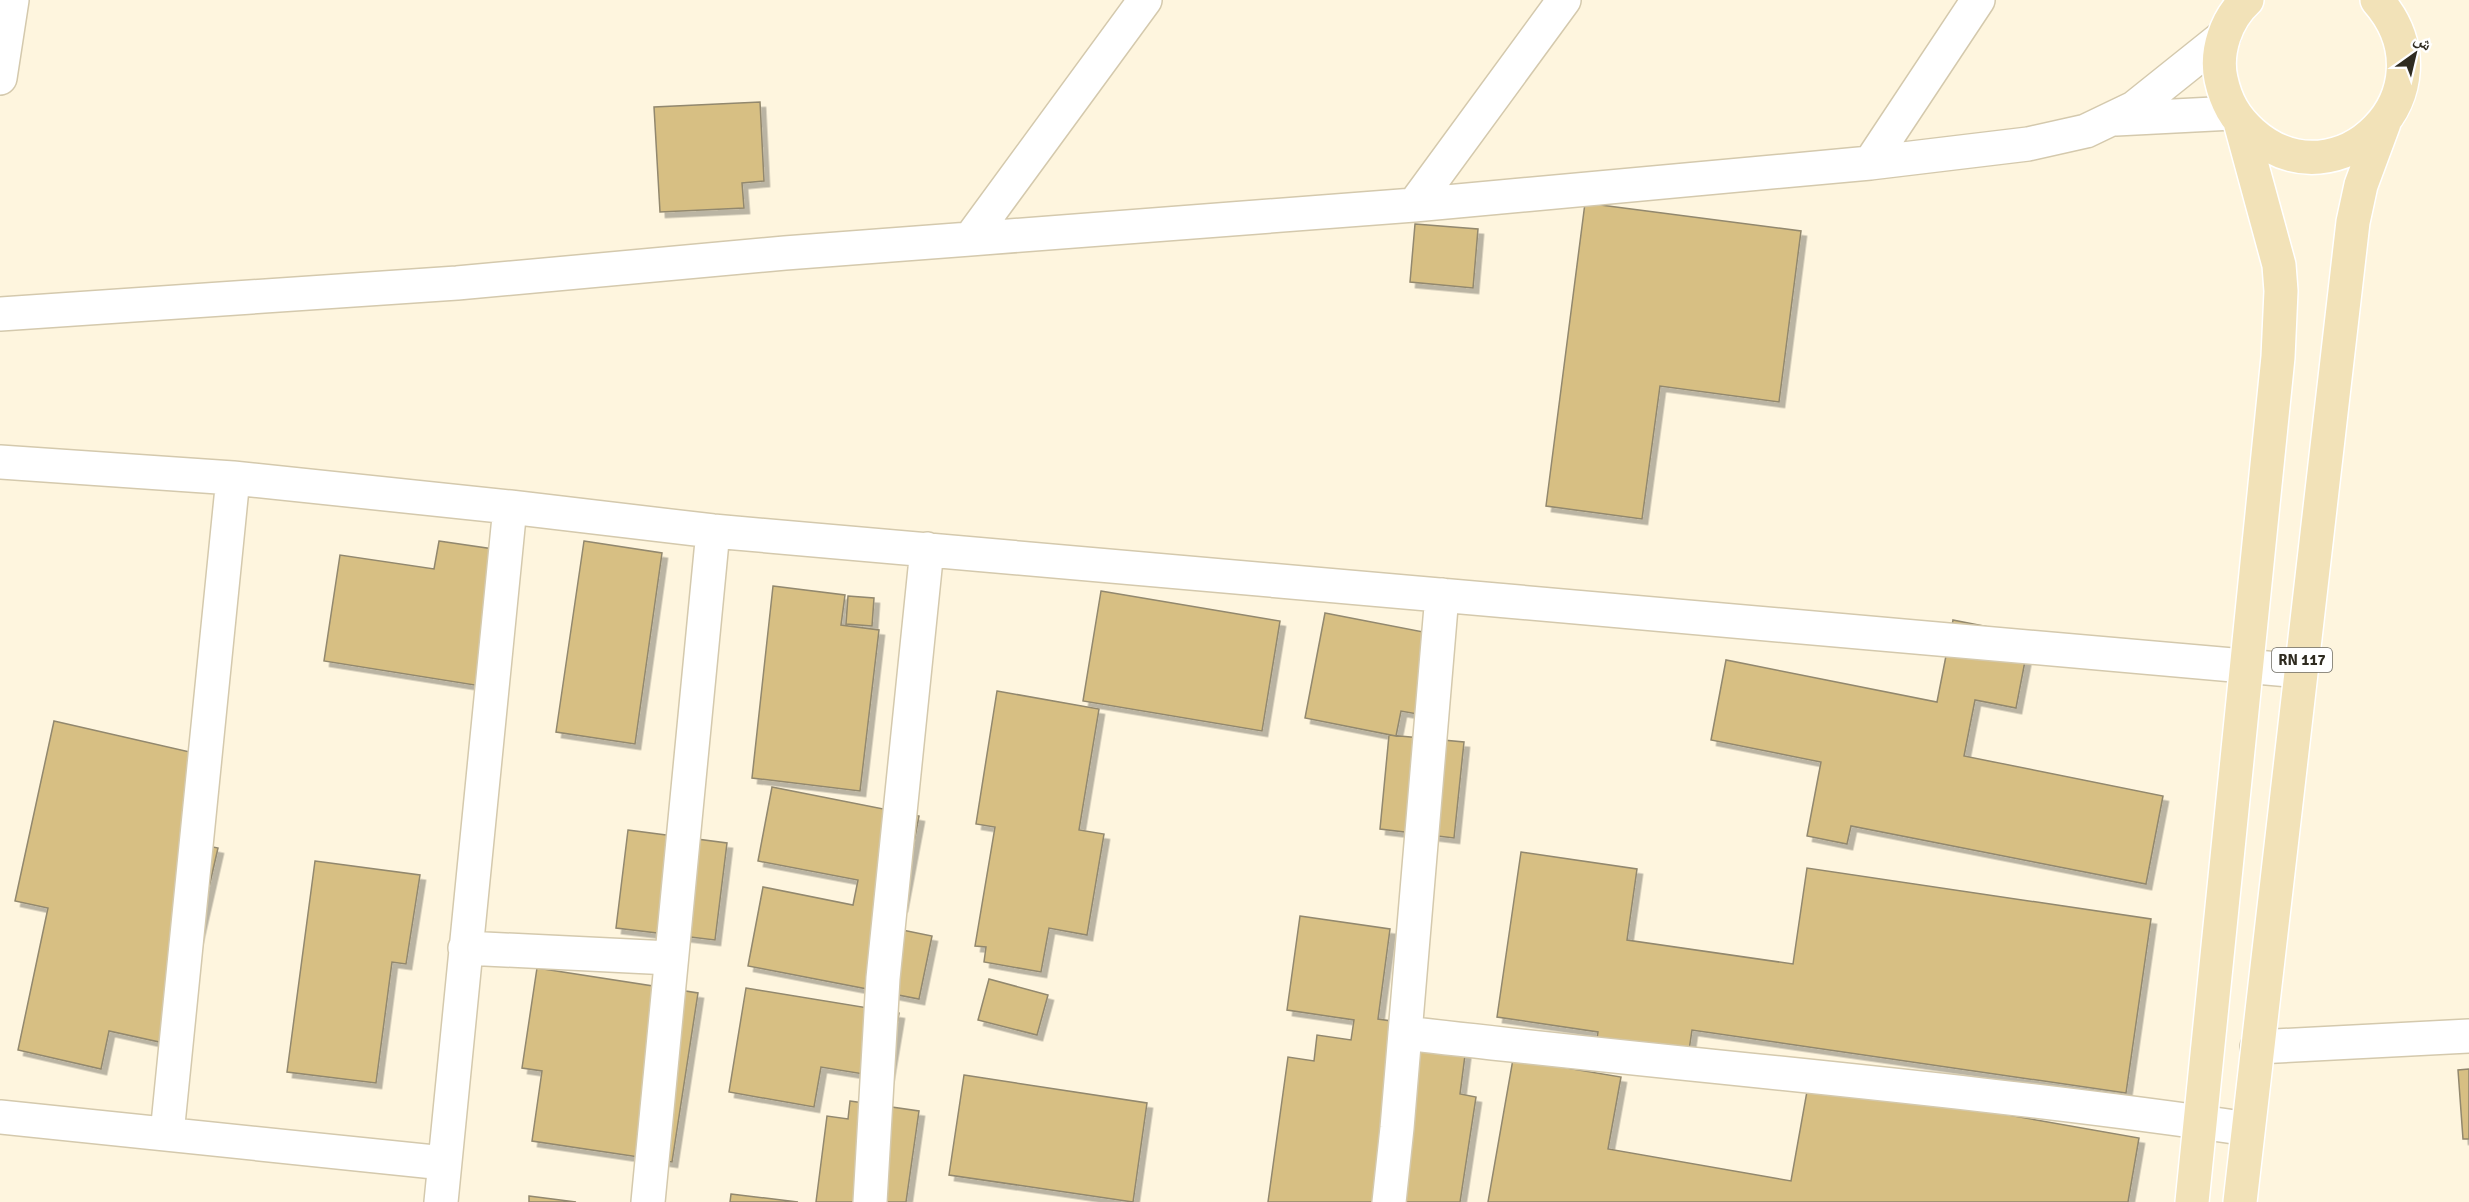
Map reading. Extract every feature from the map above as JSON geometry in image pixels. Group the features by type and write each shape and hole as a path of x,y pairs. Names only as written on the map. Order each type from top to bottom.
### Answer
{"main road":[{"path":"2377,0 2389,13 2399,35"},
{"path":"2234,12 2220,55 2220,74 2224,92 2236,117 2264,144 2306,157 2328,156 2349,149 2368,138 2384,123 2396,103 2403,81 2404,58 2393,0"},
{"name":"RN 117","path":"2192,1202 2248,668 2278,357 2281,291 2279,265 2236,117"},
{"name":"RN 117","path":"2240,1202 2353,222 2361,185 2384,123"}],"street":[{"path":"0,78 12,0"},
{"path":"970,239 1145,0"},
{"path":"1414,205 1564,0"},
{"path":"1870,163 1978,0"},
{"path":"0,314 457,284 785,253 1414,205 1870,163 2028,144 2078,133 2114,119 2163,87 2234,12"},
{"path":"2114,119 2236,117"},
{"path":"0,462 233,478 713,531 2301,671"},
{"path":"166,1134 233,478"},
{"path":"441,1202 510,507"},
{"path":"648,1202 713,531"},
{"path":"870,1202 883,978 927,549"},
{"path":"1389,1202 1442,595"},
{"path":"465,948 670,958"},
{"path":"1405,1033 1590,1055 1889,1084 2200,1122 2248,1130"},
{"path":"2257,1047 2469,1036"},
{"path":"0,1117 444,1163"}],"building":[{"path":"760,102 764,181 742,183 744,208 660,212 654,107"},
{"path":"1585,203 1801,231 1779,402 1660,386 1642,519 1546,506"},
{"path":"1415,224 1478,229 1473,288 1410,282"},
{"path":"439,541 507,551 487,687 324,661 340,555 434,569"},
{"path":"584,541 662,553 635,744 556,732"},
{"path":"773,586 845,595 841,625 879,630 860,791 752,778"},
{"path":"1101,591 1280,621 1262,731 1083,701"},
{"path":"848,596 874,598 872,626 846,624"},
{"path":"1325,613 1439,635 1423,715 1401,711 1396,736 1305,718"},
{"path":"1953,620 2030,635 2016,708 1975,700 1964,756 2163,796 2146,884 1851,826 1847,844 1807,836 1821,762 1711,740 1726,660 1937,702"},
{"path":"997,691 1099,709 1079,830 1104,834 1087,935 1049,928 1041,972 984,962 986,947 975,946 995,827 976,824"},
{"path":"54,721 203,755 184,841 218,848 173,1045 109,1031 101,1069 18,1050 48,908 15,901"},
{"path":"1389,735 1464,742 1454,838 1380,829"},
{"path":"772,787 919,816 902,906 878,925 932,936 919,999 748,966 763,887 853,905 858,880 758,861"},
{"path":"628,830 727,843 715,940 616,928"},
{"path":"1521,852 1637,869 1627,940 1793,964 1807,868 2151,919 2126,1093 1692,1030 1686,1071 1594,1058 1598,1032 1497,1017"},
{"path":"315,861 420,875 406,964 392,962 376,1083 287,1072"},
{"path":"1300,916 1390,929 1378,1019 1468,1032 1460,1094 1476,1097 1460,1202 1268,1202 1288,1057 1314,1061 1317,1035 1351,1040 1354,1020 1287,1010"},
{"path":"537,968 698,993 672,1162 532,1141 542,1071 522,1068"},
{"path":"989,979 1048,995 1037,1035 978,1020"},
{"path":"746,988 899,1013 888,1078 821,1067 814,1107 729,1092"},
{"path":"1513,1059 1621,1077 1608,1149 1791,1181 1809,1080 2139,1138 2128,1202 1488,1202"},
{"path":"2469,1069 2469,1139 2463,1139 2458,1070"},
{"path":"964,1075 1147,1103 1133,1202 949,1175"},
{"path":"850,1101 919,1111 906,1202 816,1202 827,1116 848,1119"},
{"path":"731,1194 798,1202 730,1202"},
{"path":"529,1196 576,1202 529,1202"}]}
